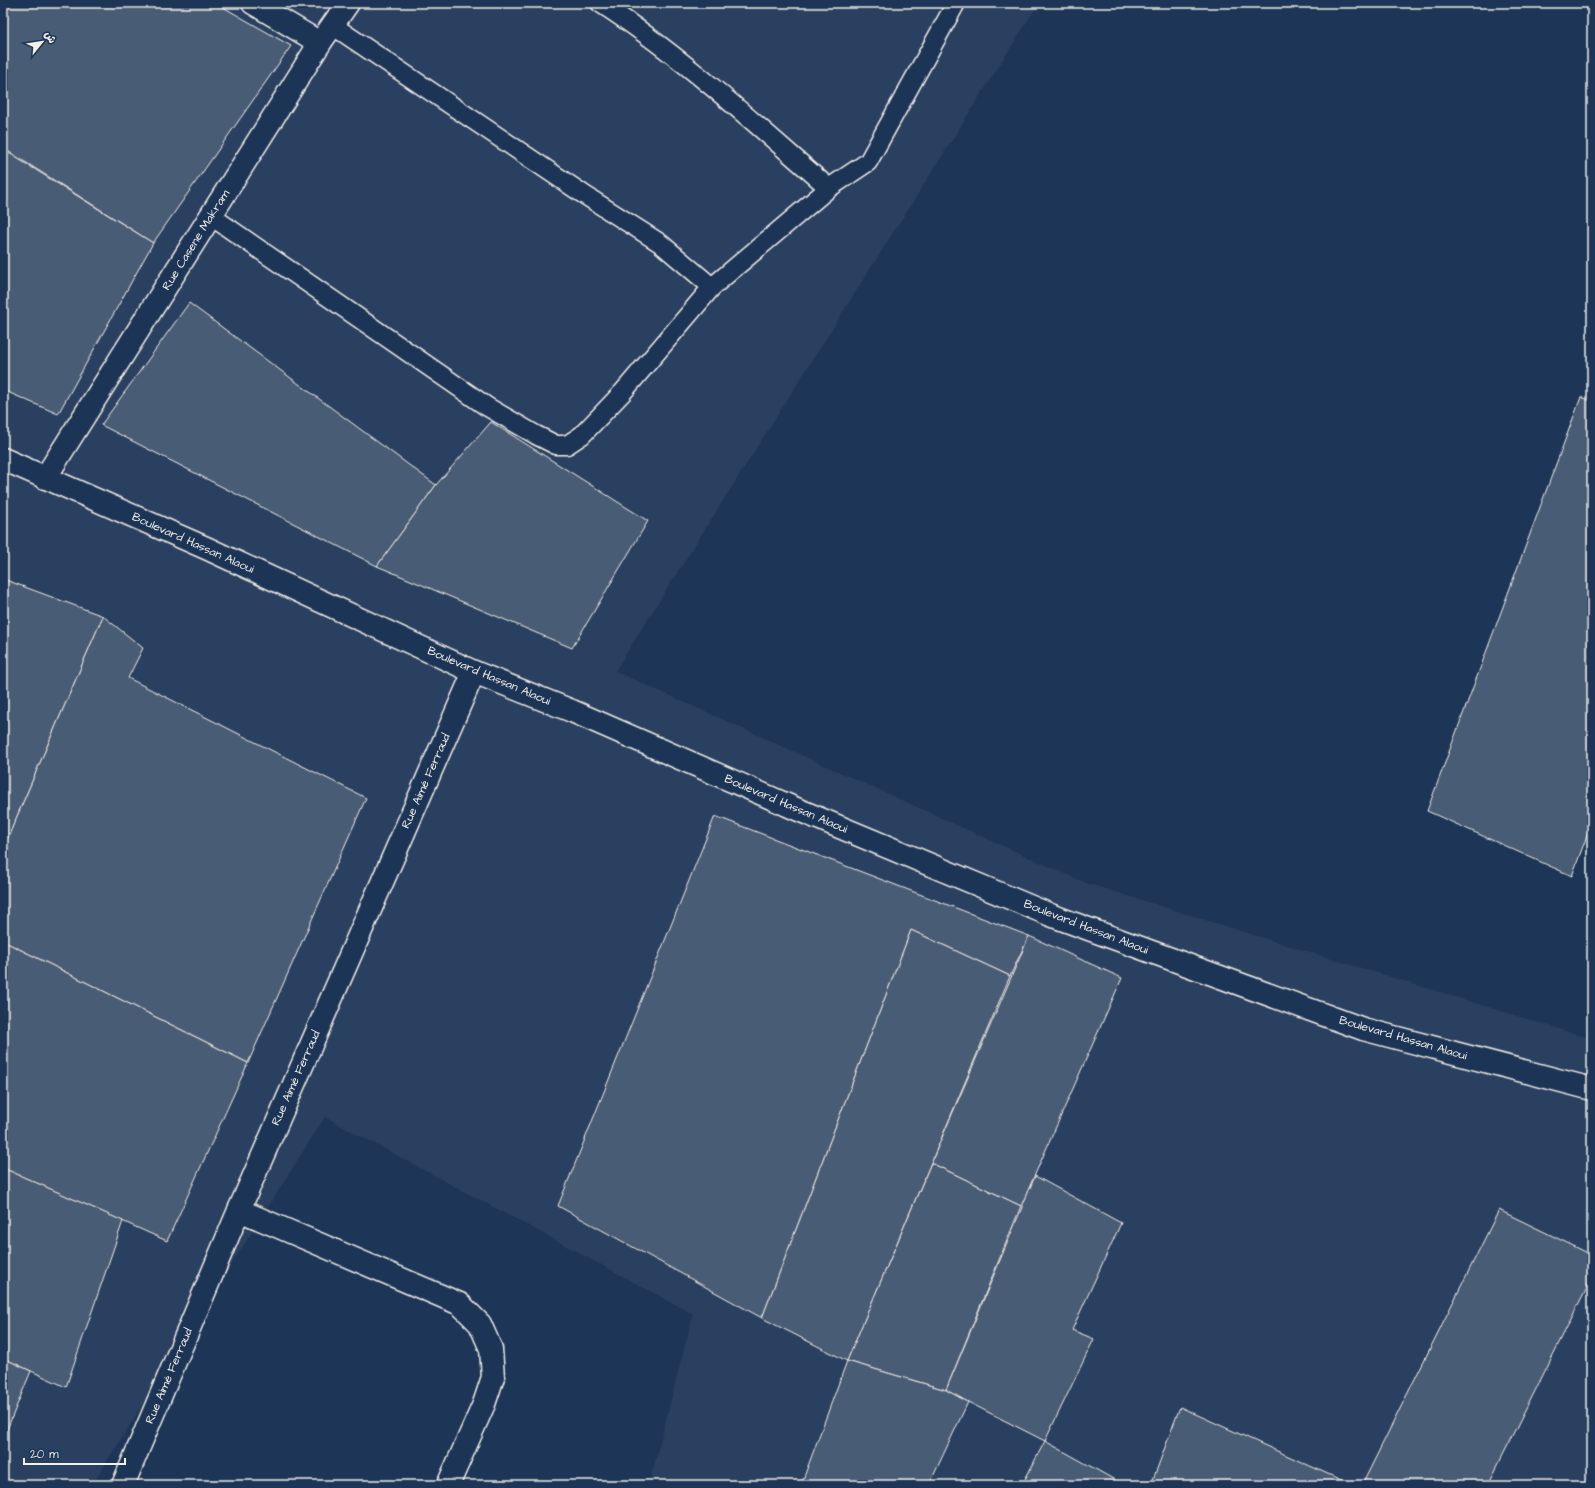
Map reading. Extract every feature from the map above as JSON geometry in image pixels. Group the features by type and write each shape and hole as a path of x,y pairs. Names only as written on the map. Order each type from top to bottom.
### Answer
{"street":[{"path":"253,3 326,34"},
{"name":"Rue Casene Makram","path":"45,478 326,34 348,3"},
{"name":"Boulevard Hassan Alaoui","path":"3,459 213,552 474,672 572,711 794,808 1053,916 1363,1029 1592,1089"},
{"name":"Rue Aimé Ferraud","path":"123,1485 239,1210 474,672"},
{"path":"239,1210 460,1304 480,1324 492,1349 493,1377 484,1404 448,1485"}],"lane":[{"path":"600,3 636,26 741,112 828,188"},
{"path":"211,216 486,406 556,445 567,445 582,436 624,392 712,287 828,188 868,162 956,3"},
{"path":"326,34 660,243 712,287"}],"shaded area":[{"path":"3,3 1039,3 615,671 1086,883 1592,1039 1592,1485 649,1485 693,1314 325,1117 92,1485 3,1485"}],"building":[{"path":"3,3 216,3 291,46 153,243 3,148"},
{"path":"7,152 153,243 58,414 3,390 3,156"},
{"path":"189,303 436,485 377,566 101,425"},
{"path":"1581,397 1592,401 1592,822 1572,876 1427,811"},
{"path":"491,422 648,521 572,648 377,566 436,485"},
{"path":"3,579 103,616 3,849"},
{"path":"103,616 143,648 128,678 366,798 248,1063 3,941 3,849"},
{"path":"715,816 1029,936 1010,976 911,930 762,1318 558,1206"},
{"path":"911,930 1010,976 847,1361 762,1318"},
{"path":"1029,936 1122,978 1021,1206 931,1163"},
{"path":"3,941 248,1063 167,1241 3,1168"},
{"path":"931,1163 1021,1206 946,1390 847,1361"},
{"path":"3,1168 123,1221 66,1387 3,1358"},
{"path":"1035,1176 1121,1223 1072,1330 1094,1339 1045,1441 946,1390"},
{"path":"1499,1210 1592,1255 1592,1277 1488,1485 1362,1485"},
{"path":"3,1358 31,1371 3,1439"},
{"path":"847,1361 946,1390 968,1402 929,1485 801,1485"},
{"path":"1180,1407 1352,1485 1151,1485"},
{"path":"1045,1441 1124,1485 1022,1485"}]}
